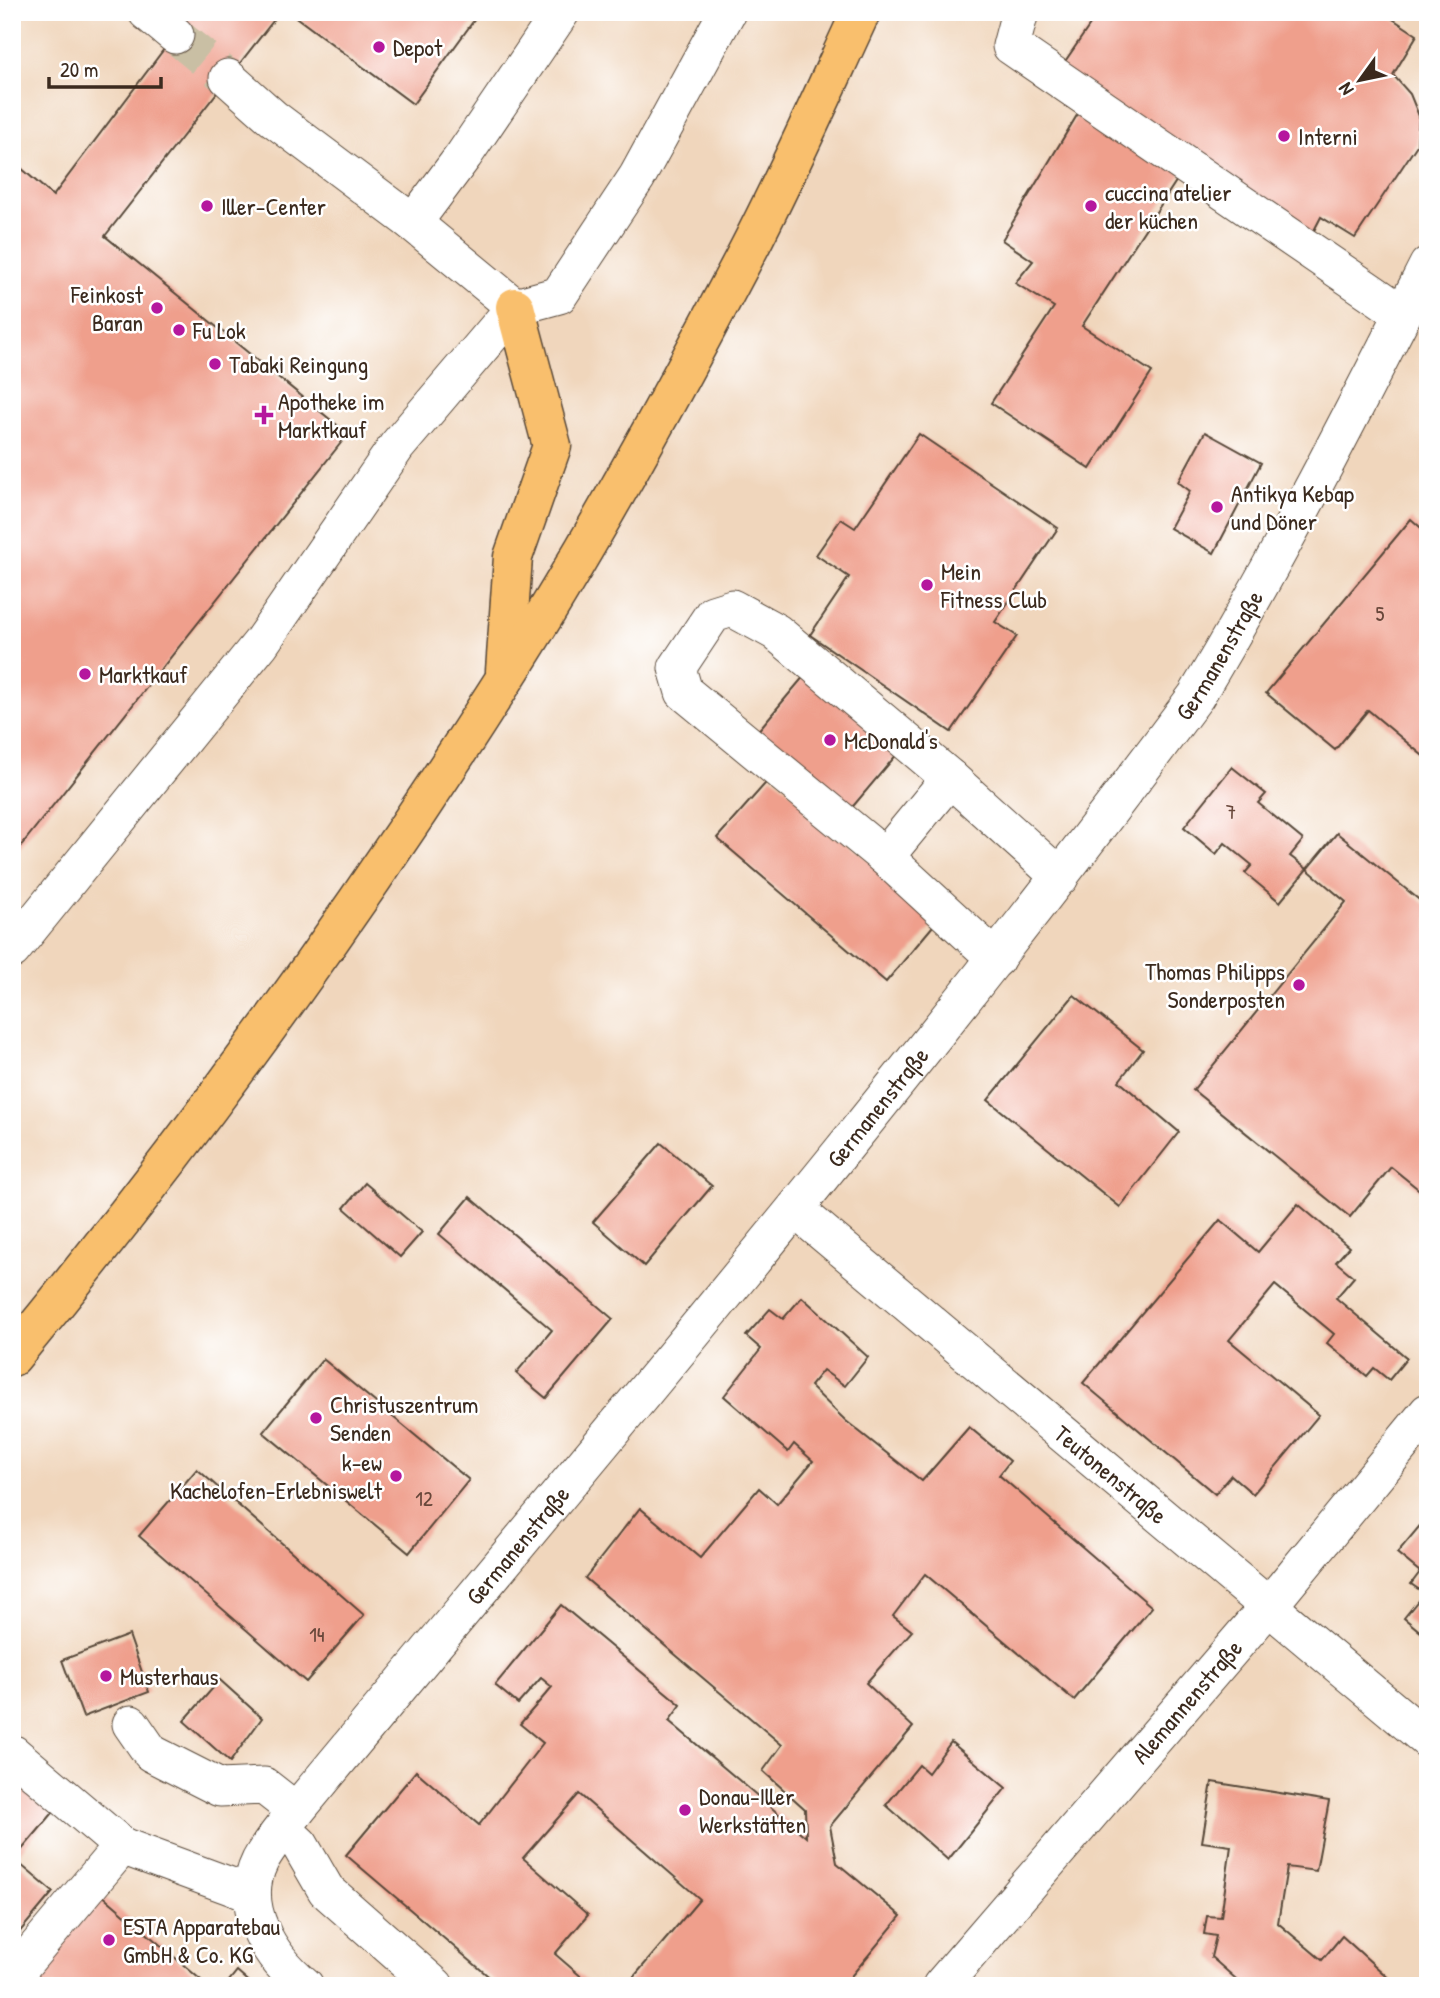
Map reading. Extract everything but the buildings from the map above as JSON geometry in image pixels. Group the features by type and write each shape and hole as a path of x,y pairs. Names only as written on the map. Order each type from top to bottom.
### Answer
{"main road":[{"path":"12,1357 229,1081 365,891 504,681 633,463 746,255 861,12"},
{"path":"504,681 513,557 552,446 515,307"}],"street":[{"path":"147,12 175,35"},
{"path":"413,223 464,155 561,12"},
{"path":"12,950 261,643 397,446 515,307 559,295 637,177 727,12"},
{"path":"1020,12 1011,47 1403,314"},
{"path":"228,78 273,118 413,223 515,307"},
{"name":"Germanenstraße","path":"252,1894 260,1862 289,1820 796,1210 1060,877 1196,696 1223,653 1428,265"},
{"path":"996,959 885,858 684,692 677,668 713,614 732,608 776,632 950,778 1060,877"},
{"path":"885,858 950,778"},
{"name":"Teutonenstraße","path":"796,1210 1267,1608 1428,1740"},
{"name":"Alemannenstraße","path":"941,1986 1267,1608 1428,1412"},
{"path":"131,1724 152,1753 220,1788 264,1786 289,1820 326,1890 435,1986"},
{"path":"12,1753 122,1846 252,1894 258,1930 293,1976 305,1986"},
{"path":"12,1977 122,1846"}],"shaded area":[{"path":"12,12 1428,12 1428,1986 12,1986"}],"tunnel":[{"path":"175,35 228,78"}],"place":[{"name":"Depot","path":"379,47"},
{"name":"Interni","path":"1284,136"},
{"name":"Iller-Center","path":"207,206"},
{"name":"cuccina atelier der küchen","path":"1091,206"},
{"name":"Feinkost Baran","path":"157,308"},
{"name":"Fu Lok","path":"179,330"},
{"name":"Tabaki Reingung","path":"215,364"},
{"name":"Apotheke im Marktkauf","path":"264,415"},
{"name":"Antikya Kebap und Döner","path":"1217,507"},
{"name":"Mein Fitness Club","path":"927,585"},
{"name":"Marktkauf","path":"85,674"},
{"name":"McDonald's","path":"830,740"},
{"name":"Thomas Philipps Sonderposten","path":"1299,985"},
{"name":"Christuszentrum Senden","path":"316,1418"},
{"name":"k-ew Kachelofen-Erlebniswelt","path":"396,1476"},
{"name":"Musterhaus","path":"106,1676"},
{"name":"Donau-Iller Werkstätten","path":"685,1810"},
{"name":"ESTA Apparatebau GmbH & Co. KG","path":"109,1940"}]}
